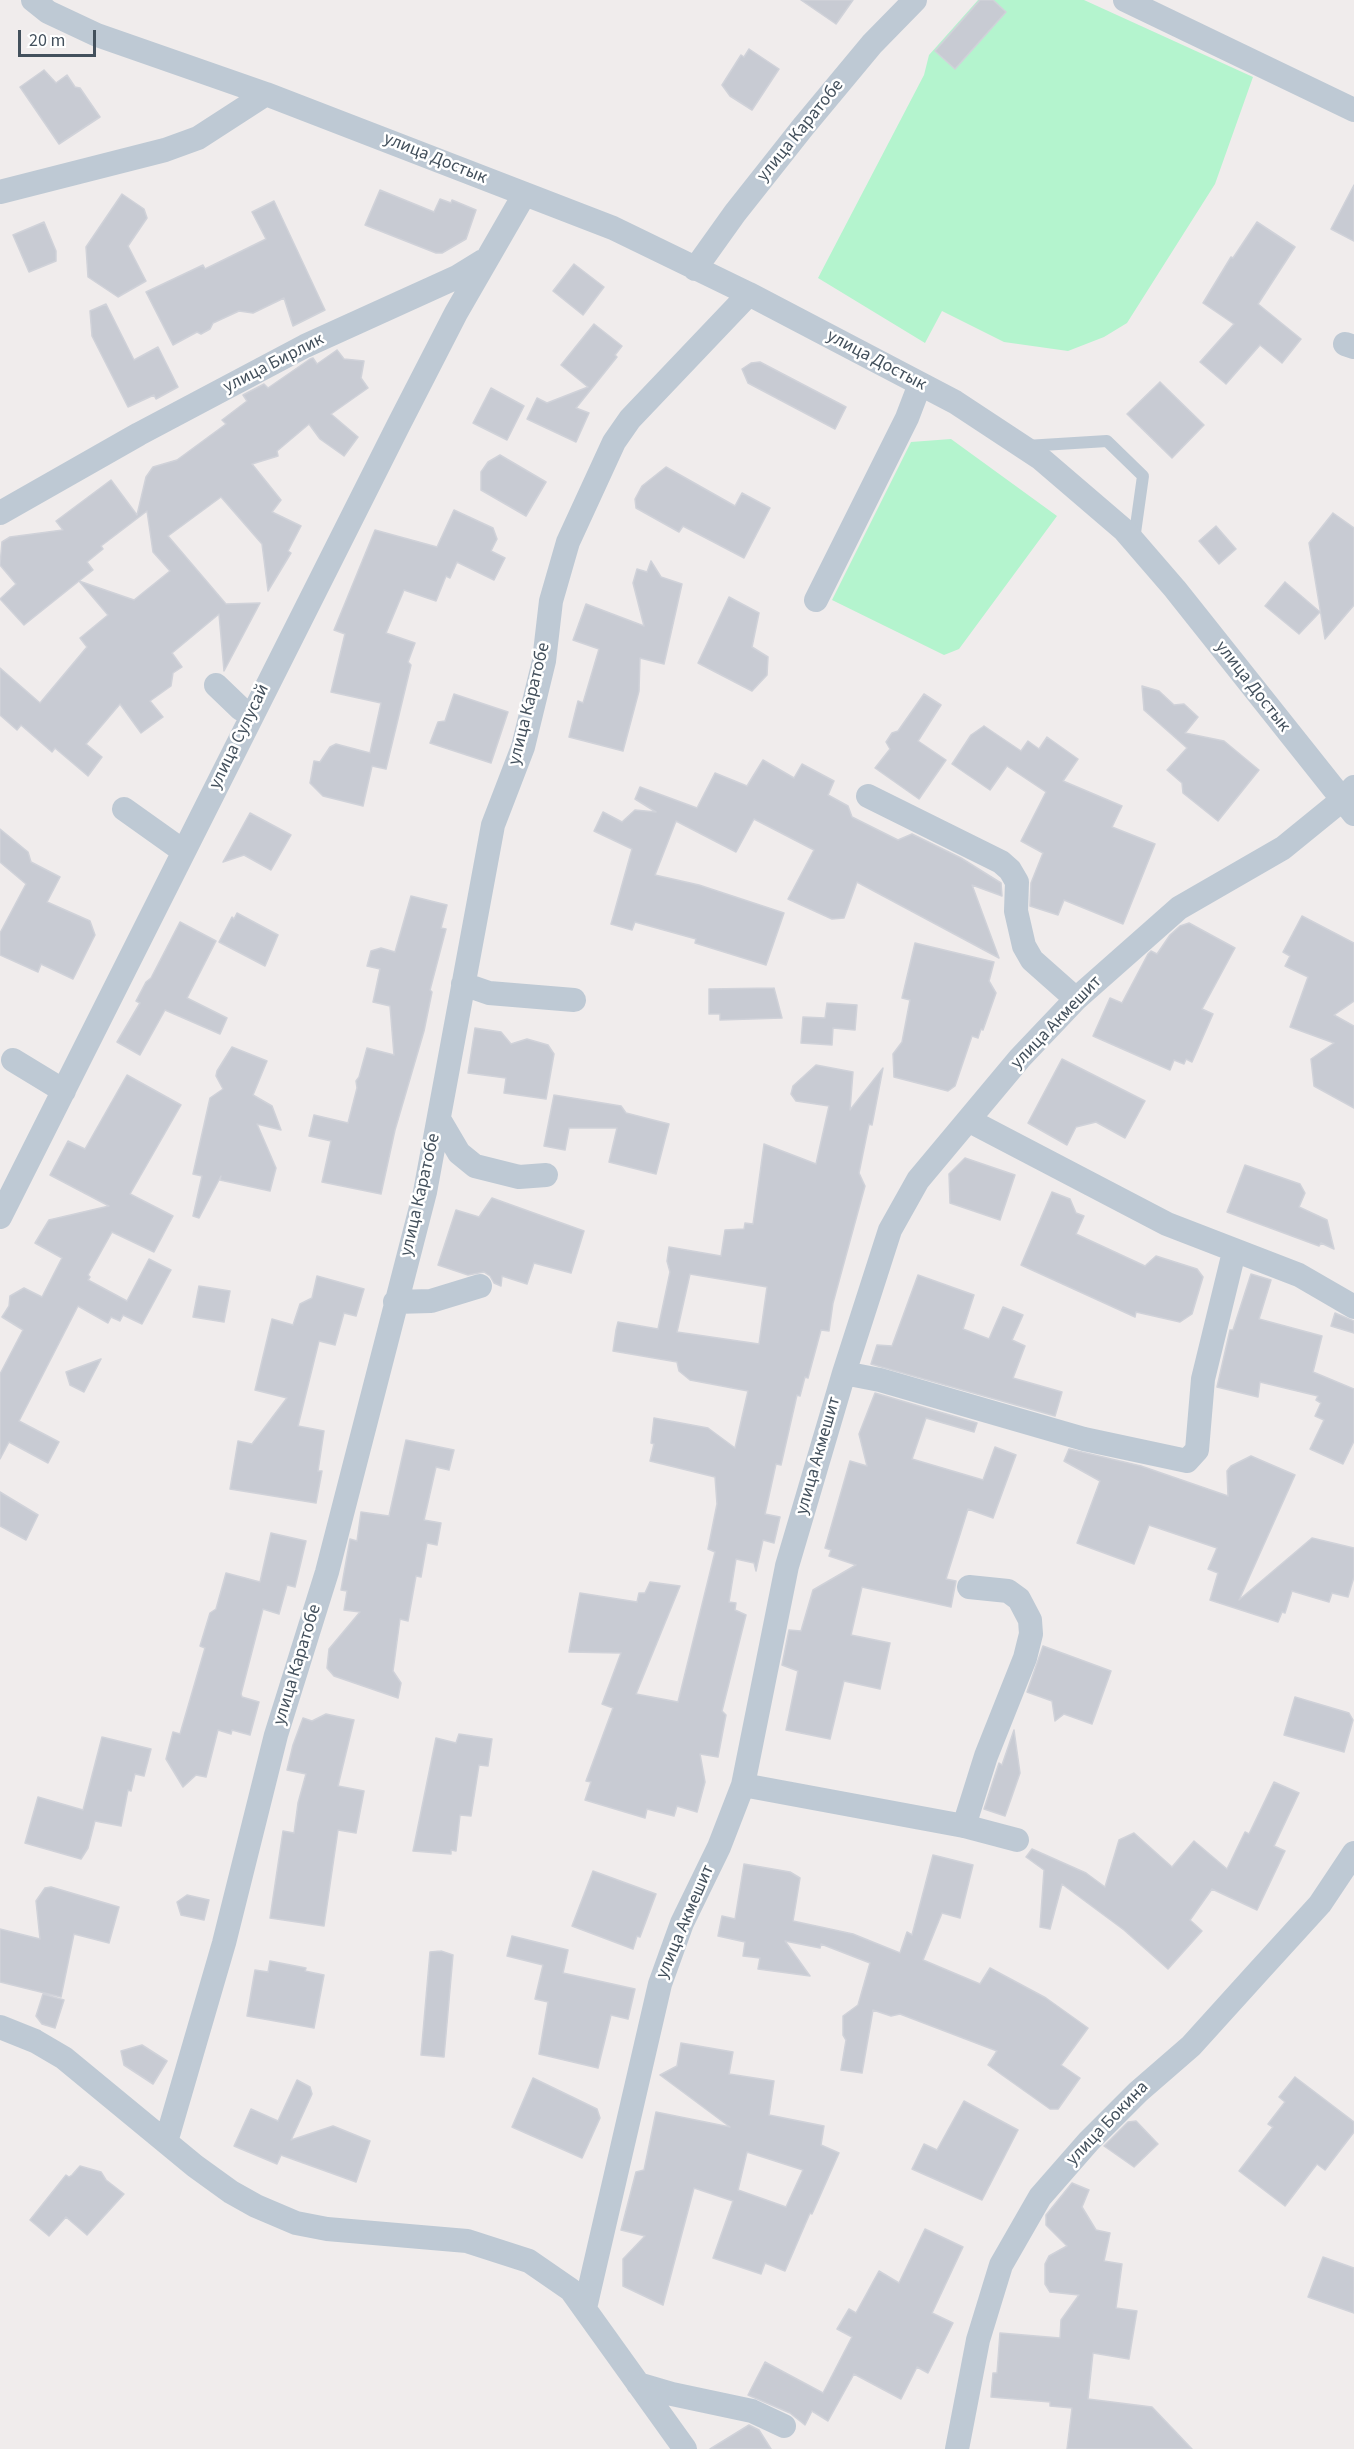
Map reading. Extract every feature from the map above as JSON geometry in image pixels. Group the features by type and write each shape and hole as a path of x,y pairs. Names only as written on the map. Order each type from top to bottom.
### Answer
{"street":[{"name":"улица Достык","path":"33,0 48,12 97,35 266,94 613,228 749,294 955,402 1023,446 1076,486 1133,541 1350,800"},
{"name":"улица Каратобе","path":"696,269 735,213 803,127 872,44 915,0"},
{"path":"1125,0 1354,110"},
{"path":"0,192 176,146 198,138 266,94"},
{"name":"улица Бирлик","path":"0,513 139,434 295,352 457,277 485,260 524,195"},
{"name":"улица Сулусай","path":"0,1217 409,404 485,260"},
{"name":"улица Каратобе","path":"166,2142 224,1943 276,1735 327,1572 425,1191 493,825 523,747 544,661 551,601 568,542 614,442 630,419 749,294"},
{"path":"816,600 907,418 920,384"},
{"path":"216,685 241,709 253,712"},
{"path":"868,796 1001,862 1010,870 1017,882 1016,911 1024,946 1032,960 1076,999"},
{"name":"улица Акмешит","path":"585,2308 660,1984 682,1923 719,1847 743,1785 787,1566 844,1373 890,1230 918,1180 1020,1059 1076,999 1179,908 1283,848 1350,800"},
{"path":"124,809 183,851"},
{"path":"463,984 489,993 574,1000"},
{"path":"13,1060 64,1091"},
{"path":"439,1119 459,1153 475,1166 519,1177 546,1175"},
{"path":"970,1121 1131,1206 1234,1252 1299,1275 1354,1306"},
{"path":"844,1373 880,1380 1084,1439 1187,1461 1197,1450 1203,1379 1234,1252"},
{"path":"395,1302 431,1301 480,1286"},
{"path":"964,1826 986,1756 1025,1658 1031,1634 1030,1620 1019,1599 1008,1591 969,1587"},
{"path":"743,1785 964,1826 1017,1840"},
{"name":"улица Бокина","path":"957,2449 978,2340 1001,2265 1040,2197 1089,2141 1138,2092 1191,2046 1320,1904 1354,1853"},
{"path":"0,2027 35,2041 64,2058 231,2192 296,2223 327,2229 467,2241 529,2261 571,2290 638,2384 678,2447"},
{"path":"638,2384 672,2394 752,2411 784,2426"}],"lane":[{"path":"1023,446 1107,441 1143,476 1133,541"}],"green space":[{"path":"978,0 1084,0 1253,77 1215,184 1127,323 1104,337 1068,351 1004,342 942,311 925,343 818,278 924,75 929,55"},
{"path":"951,439 1057,516 959,649 944,655 832,600 911,442"}],"building":[{"path":"801,0 853,0 836,24"},
{"path":"980,0 993,0 1006,12 955,69 935,51"},
{"path":"749,49 779,69 752,110 730,96 722,85 741,55 744,57"},
{"path":"44,70 56,83 67,75 75,87 80,88 100,117 59,144 20,87"},
{"path":"1354,185 1354,241 1331,229"},
{"path":"380,190 434,212 440,199 451,203 452,200 476,210 466,239 442,253 436,253 365,225"},
{"path":"122,194 144,209 147,218 128,246 146,281 118,297 88,277 86,247"},
{"path":"274,201 325,310 293,326 284,298 253,313 239,311 213,323 210,329 201,334 197,332 173,345 146,292 203,265 205,269 266,239 252,212"},
{"path":"44,222 56,251 56,261 29,272 13,235"},
{"path":"1257,222 1295,247 1258,304 1301,339 1282,363 1260,345 1226,384 1200,362 1234,324 1203,303 1231,257 1233,258"},
{"path":"574,264 604,287 583,315 553,291"},
{"path":"106,304 134,360 158,347 178,387 156,399 154,395 128,407 92,336 90,311"},
{"path":"594,324 622,346 615,355 617,357 576,408 589,413 576,442 527,419 537,398 547,403 588,387 561,365"},
{"path":"337,350 344,359 364,361 361,378 368,388 331,414 358,437 344,456 320,439 309,424 277,451 278,456 252,464 281,500 272,512 301,526 288,551 291,553 268,591 262,544 221,497 168,536 226,604 260,603 224,671 219,614 172,653 182,667 173,673 171,686 150,701 163,717 141,733 120,704 86,744 102,757 88,776 55,748 52,752 21,725 17,730 0,715 0,668 40,703 87,647 80,638 108,615 79,581 24,625 0,599 16,584 0,565 2,542 10,537 63,530 56,521 111,480 137,515 146,477 153,467 177,460 226,424 222,420 247,401 243,395 264,384 268,388 310,359 313,358 317,364","holes":["147,511 153,552 170,571 134,600 79,581 93,570 87,562 103,549 101,546"]},
{"path":"760,362 846,407 835,429 748,383 742,369 751,363"},
{"path":"1160,382 1204,425 1172,458 1127,414"},
{"path":"491,388 524,406 507,440 473,423"},
{"path":"500,455 546,482 526,516 481,490 481,472 488,462"},
{"path":"666,467 735,506 742,493 770,508 744,558 683,526 679,532 636,508 635,499 642,486"},
{"path":"454,510 493,528 497,539 491,551 505,558 494,580 457,562 450,578 446,576 436,601 404,590 386,633 415,643 408,662 411,665 386,769 372,766 363,806 323,796 310,783 314,761 320,762 330,747 336,744 370,753 381,703 331,692 345,634 334,630 375,530 437,547"},
{"path":"1333,513 1354,528 1354,605 1325,639 1309,543"},
{"path":"1216,526 1236,549 1219,564 1199,541"},
{"path":"651,561 661,577 682,584 664,664 640,658 639,691 623,751 569,737 578,701 583,703 599,649 573,640 586,604 644,626 633,583 637,569 647,572"},
{"path":"1285,582 1320,612 1299,634 1265,606"},
{"path":"729,597 759,613 752,647 768,657 767,675 752,691 698,663"},
{"path":"1142,686 1159,691 1174,705 1184,704 1198,717 1185,733 1224,741 1259,770 1218,821 1183,793 1182,783 1167,770 1187,748 1144,710"},
{"path":"454,694 508,712 491,763 430,743 438,722 445,721"},
{"path":"924,694 941,705 918,741 946,760 919,799 875,768 890,749 886,742 892,733 898,731"},
{"path":"984,726 1021,751 1028,741 1039,749 1047,737 1078,759 1063,781 1122,806 1112,827 1155,844 1123,924 1064,900 1058,915 1030,906 1031,883 1043,853 1021,841 1046,792 1007,766 990,790 952,764 971,735"},
{"path":"763,760 794,778 802,764 834,781 828,795 848,806 852,817 898,840 912,834 961,858 1001,883 1002,896 972,885 999,958 857,882 844,918 832,919 788,899 814,850 754,819 736,852 676,821 655,875 699,885 784,913 766,965 695,943 696,939 635,922 632,930 611,924 632,849 594,831 603,812 622,822 635,810 656,812 635,799 640,787 697,808 715,773 747,786"},
{"path":"250,813 291,835 271,870 244,855 223,862"},
{"path":"0,829 28,852 31,862 60,877 47,902 90,921 95,935 73,979 41,964 38,972 0,955 0,933 26,884 0,862"},
{"path":"411,896 447,905 441,928 446,929 430,990 432,992 424,1031 395,1130 381,1194 322,1182 331,1141 309,1136 314,1115 348,1123 357,1088 356,1081 367,1048 394,1055 390,1006 373,1002 380,969 367,966 371,951 381,948 395,952"},
{"path":"237,913 278,935 265,966 219,942 232,917 234,919"},
{"path":"1302,916 1354,943 1354,1001 1334,1015 1354,1026 1354,1108 1314,1086 1311,1059 1334,1043 1290,1027 1308,977 1285,966 1290,956 1283,952"},
{"path":"180,922 216,941 187,998 227,1018 220,1034 165,1010 140,1055 117,1042 140,1003 136,1001 146,982 151,978"},
{"path":"1189,923 1235,948 1202,1009 1213,1014 1192,1062 1186,1059 1184,1064 1174,1060 1170,1070 1093,1036 1110,998 1122,1003 1148,954 1151,951 1157,954 1170,935 1180,926"},
{"path":"915,943 994,962 989,981 996,993 983,1030 981,1029 978,1038 972,1036 955,1086 948,1091 894,1077 893,1054 902,1042 910,1000 902,998"},
{"path":"774,988 782,1018 720,1020 720,1014 709,1014 709,989"},
{"path":"827,1003 857,1005 855,1030 833,1028 832,1045 801,1043 803,1017 825,1018"},
{"path":"475,1028 501,1032 511,1044 527,1039 548,1045 554,1054 546,1099 504,1093 506,1078 468,1073"},
{"path":"232,1047 267,1061 253,1095 272,1106 281,1130 257,1124 276,1168 270,1191 220,1180 221,1176 199,1218 193,1216 202,1176 193,1174 210,1098 223,1089 216,1076 217,1071"},
{"path":"1062,1059 1145,1101 1125,1138 1096,1122 1076,1127 1067,1145 1028,1123"},
{"path":"816,1065 853,1072 850,1110 883,1068 872,1125 869,1124 859,1173 865,1186 833,1303 829,1331 821,1330 808,1378 805,1377 800,1396 797,1395 781,1465 776,1464 765,1514 780,1517 774,1543 763,1540 756,1571 754,1563 736,1559 729,1602 736,1603 735,1610 746,1615 722,1711 726,1715 718,1757 700,1754 705,1782 697,1812 677,1806 674,1816 647,1809 645,1818 585,1800 591,1782 586,1781 613,1708 602,1704 621,1653 569,1652 580,1593 637,1602 639,1593 645,1593 650,1582 680,1586 636,1694 678,1702 715,1552 708,1549 717,1504 715,1477 650,1461 654,1444 651,1443 654,1418 708,1428 735,1448 748,1391 690,1380 679,1371 677,1362 613,1351 616,1330 618,1322 658,1329 670,1272 667,1261 669,1247 721,1256 725,1230 744,1229 745,1223 753,1224 764,1144 816,1164 829,1106 796,1101 791,1094 793,1086","holes":["690,1274 767,1287 759,1344 677,1332"]},
{"path":"127,1075 181,1105 130,1194 173,1216 154,1252 112,1232 88,1275 90,1277 88,1280 127,1301 149,1259 171,1270 142,1324 123,1315 120,1321 111,1317 108,1323 78,1306 19,1421 59,1442 48,1463 9,1442 0,1459 0,1374 23,1330 2,1317 9,1306 10,1296 24,1288 42,1297 62,1258 35,1243 49,1220 109,1206 50,1175 68,1141 85,1149"},
{"path":"554,1095 621,1106 626,1113 669,1124 656,1174 609,1162 617,1128 569,1128 565,1150 544,1146"},
{"path":"965,1158 1015,1175 1000,1220 950,1203 949,1174"},
{"path":"1245,1165 1300,1184 1305,1193 1299,1207 1327,1220 1334,1249 1321,1243 1319,1246 1227,1212"},
{"path":"1052,1192 1070,1199 1076,1213 1084,1216 1076,1234 1145,1266 1156,1256 1197,1269 1203,1277 1192,1314 1180,1322 1136,1312 1135,1317 1021,1265"},
{"path":"492,1198 584,1231 571,1273 534,1263 527,1284 502,1276 501,1286 494,1283 484,1272 468,1275 438,1265 456,1210 479,1217"},
{"path":"1251,1274 1271,1280 1259,1319 1322,1336 1313,1372 1354,1389 1354,1441 1343,1464 1310,1449 1324,1420 1315,1416 1321,1403 1316,1400 1318,1396 1260,1382 1258,1397 1217,1387 1230,1330 1233,1330"},
{"path":"918,1275 974,1295 963,1329 989,1339 1003,1307 1023,1315 1012,1340 1025,1346 1013,1378 1062,1392 1055,1416 871,1364 877,1345 892,1346"},
{"path":"317,1276 364,1289 356,1316 344,1313 335,1345 319,1341 298,1426 324,1431 318,1471 322,1471 316,1503 230,1489 238,1441 252,1444 287,1398 255,1390 272,1319 293,1325 300,1304 312,1298"},
{"path":"199,1286 230,1291 224,1322 193,1317"},
{"path":"1335,1313 1354,1321 1354,1333 1331,1326"},
{"path":"101,1359 84,1392 70,1385 66,1372"},
{"path":"875,1393 977,1423 974,1432 926,1418 912,1459 983,1480 995,1447 1016,1455 993,1518 968,1509 946,1579 956,1581 951,1607 862,1587 851,1635 890,1643 880,1689 844,1681 830,1739 786,1730 798,1671 782,1665 789,1630 801,1631 813,1590 856,1565 829,1556 831,1550 825,1548 850,1461 867,1466 859,1434"},
{"path":"406,1440 454,1450 449,1470 436,1467 424,1520 441,1523 437,1545 427,1543 421,1577 416,1576 408,1621 400,1619 393,1671 401,1683 398,1698 334,1676 327,1668 329,1649 360,1612 344,1610 347,1591 341,1590 350,1539 357,1541 361,1512 389,1516"},
{"path":"1069,1449 1141,1466 1228,1496 1227,1471 1231,1466 1251,1456 1295,1475 1239,1600 1312,1538 1354,1548 1354,1577 1348,1597 1332,1593 1329,1602 1292,1591 1285,1613 1282,1612 1278,1622 1210,1600 1218,1573 1208,1569 1217,1548 1149,1525 1134,1564 1077,1543 1100,1481 1064,1461"},
{"path":"0,1492 38,1515 26,1540 0,1526"},
{"path":"271,1533 306,1541 295,1587 287,1585 279,1614 263,1609 241,1694 242,1697 259,1702 250,1735 232,1730 231,1734 218,1730 206,1777 196,1775 183,1787 166,1759 173,1732 180,1734 205,1648 200,1646 210,1613 216,1609 226,1573 260,1582"},
{"path":"1043,1646 1111,1671 1092,1724 1064,1714 1055,1721 1052,1701 1027,1692"},
{"path":"1295,1697 1349,1713 1353,1720 1344,1752 1284,1735"},
{"path":"326,1714 354,1720 338,1786 364,1791 356,1833 338,1830 324,1926 270,1918 283,1831 294,1833 298,1803 306,1774 287,1770 293,1745 303,1718 312,1721"},
{"path":"1014,1730 1020,1773 1005,1816 984,1809 999,1763 1002,1765"},
{"path":"459,1734 492,1739 488,1766 479,1765 471,1816 460,1815 456,1851 451,1850 451,1854 413,1851 436,1738 456,1743"},
{"path":"102,1737 151,1749 144,1776 135,1774 131,1791 128,1790 121,1826 95,1821 88,1848 81,1859 25,1843 38,1797 83,1810"},
{"path":"1274,1782 1299,1793 1274,1846 1285,1851 1257,1910 1212,1889 1190,1920 1202,1931 1168,1969 1124,1930 1062,1884 1050,1929 1040,1927 1044,1870 1026,1857 1032,1849 1086,1873 1105,1887 1119,1840 1134,1833 1172,1867 1194,1841 1227,1869 1245,1832 1249,1834"},
{"path":"933,1855 973,1865 960,1918 942,1913 923,1960 980,1984 990,1968 1046,1998 1088,2028 1061,2065 1080,2078 1058,2109 1050,2109 988,2065 997,2051 900,2014 891,2016 873,2010 862,2073 841,2070 846,2040 843,2035 843,2016 858,2005 870,1963 821,1944 820,1948 785,1941 810,1976 758,1969 760,1958 743,1956 745,1942 718,1936 722,1916 735,1919 744,1864 790,1872 800,1878 793,1921 853,1934 900,1953 907,1932 912,1935"},
{"path":"593,1871 656,1894 640,1937 637,1936 633,1949 572,1926"},
{"path":"51,1887 119,1907 109,1943 74,1934 61,1997 0,1982 0,1929 40,1939 36,1901 45,1888"},
{"path":"187,1895 209,1900 204,1920 181,1915 177,1902"},
{"path":"512,1936 568,1950 563,1973 635,1989 628,2019 611,2015 598,2068 539,2054 548,2002 535,1999 543,1965 507,1956"},
{"path":"441,1951 453,1955 444,2057 421,2055 430,1952"},
{"path":"270,1961 306,1968 305,1971 324,1975 314,2028 247,2016 255,1970 268,1972"},
{"path":"43,1994 64,2000 55,2028 42,2024 36,2016"},
{"path":"681,2043 733,2052 729,2074 774,2081 769,2115 824,2126 821,2145 839,2153 785,2271 765,2263 761,2274 713,2258 733,2201 694,2188 663,2305 623,2286 623,2259 645,2236 621,2230 636,2172 644,2170 656,2112 730,2127 660,2075 677,2066","holes":["747,2152 803,2170 786,2207 738,2190"]},
{"path":"142,2045 167,2061 153,2084 124,2065 121,2051"},
{"path":"1295,2077 1354,2122 1354,2132 1325,2170 1317,2164 1285,2206 1239,2171 1273,2127 1268,2124 1285,2102 1279,2097"},
{"path":"533,2078 597,2109 600,2118 582,2158 512,2127"},
{"path":"297,2080 310,2087 312,2094 291,2140 333,2126 370,2141 356,2182 281,2155 277,2164 234,2146 251,2109 278,2121"},
{"path":"964,2101 1018,2130 982,2200 912,2169 924,2144 937,2150"},
{"path":"1136,2121 1158,2144 1134,2167 1104,2146 1128,2122"},
{"path":"80,2166 101,2172 106,2180 124,2194 87,2235 66,2217 49,2236 30,2220 66,2175 69,2177"},
{"path":"1072,2183 1089,2190 1082,2207 1096,2230 1110,2233 1104,2261 1122,2264 1116,2308 1137,2311 1129,2359 1093,2353 1088,2399 1152,2407 1192,2449 1067,2449 1072,2408 1050,2406 1050,2402 991,2397 993,2373 997,2373 1000,2333 1060,2338 1061,2320 1079,2295 1050,2292 1045,2284 1045,2264 1049,2256 1067,2246 1046,2225 1046,2215"},
{"path":"925,2229 963,2247 932,2313 953,2323 928,2373 917,2367 901,2399 854,2374 828,2421 812,2411 805,2425 790,2413 748,2395 765,2362 823,2393 852,2337 837,2329 849,2309 856,2313 879,2271 899,2283"},
{"path":"1323,2257 1354,2268 1354,2313 1308,2297"},
{"path":"749,2425 759,2430 771,2449 710,2449"}]}
